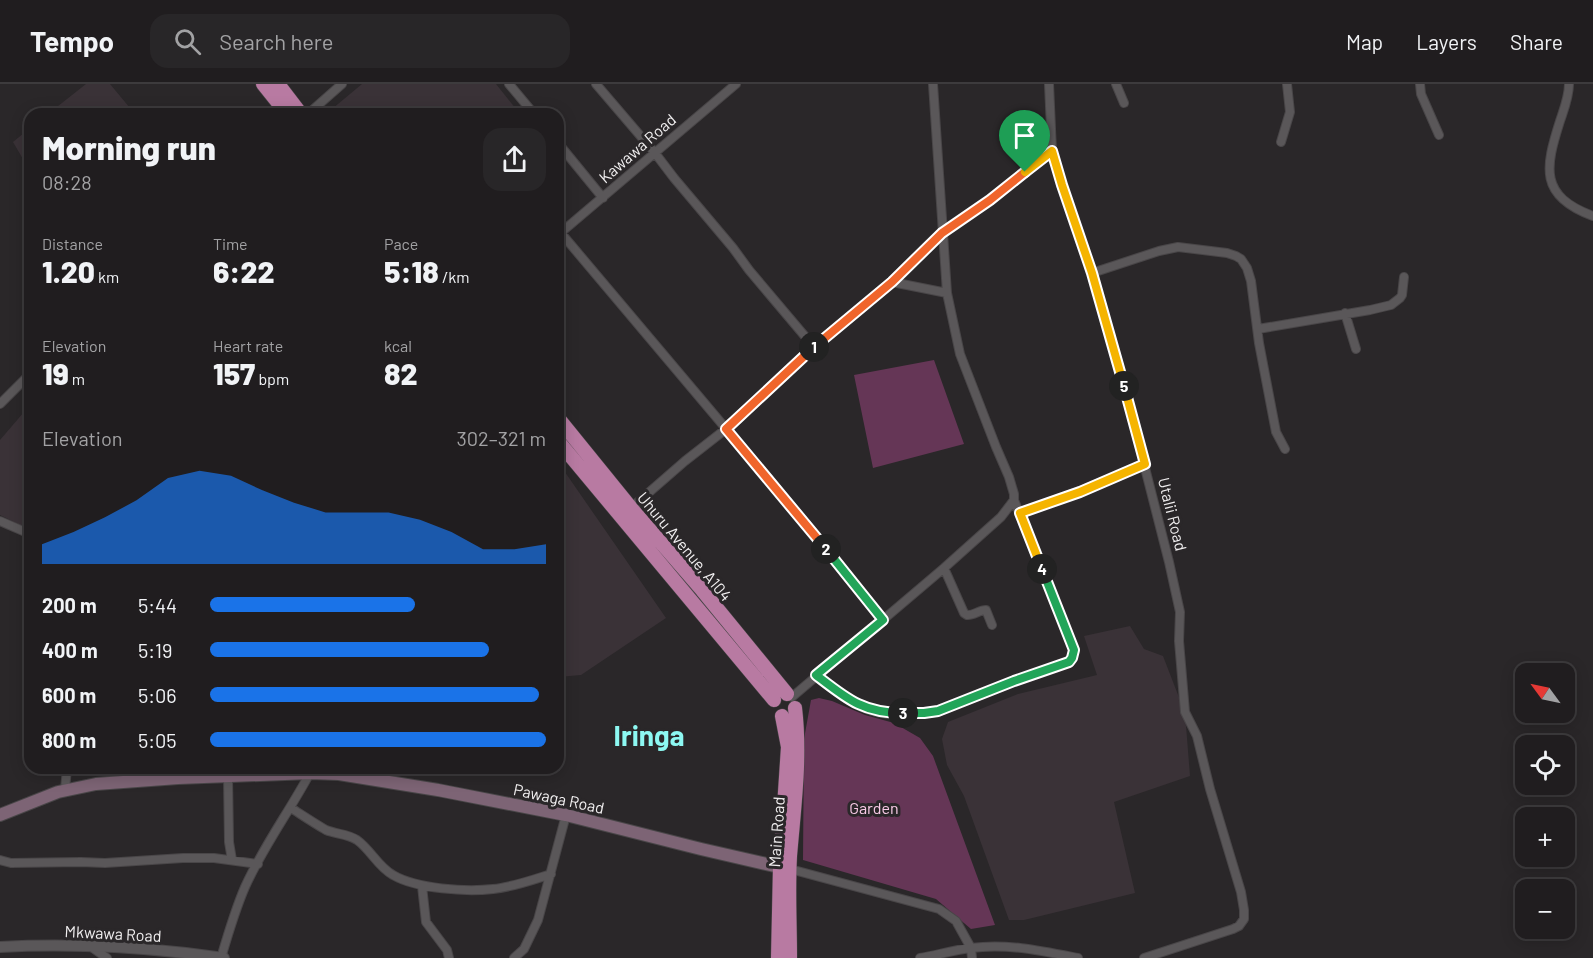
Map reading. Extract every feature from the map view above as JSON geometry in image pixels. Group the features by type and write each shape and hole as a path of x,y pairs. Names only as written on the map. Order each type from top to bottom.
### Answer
{"highway":[{"path":"263,84 281,108"},
{"path":"278,84 296,108"},
{"name":"Uhuru Avenue, A104","path":"564,425 702,590 787,700"},
{"name":"Uhuru Avenue, A104","path":"564,448 787,700"},
{"path":"778,958 785,868 788,747 782,716 792,713 787,700"},
{"name":"Main Road","path":"787,700 798,737 796,802 785,868 790,958"}],"main road":[{"name":"Pawaga Road","path":"0,815 65,790 115,782 290,774"},
{"name":"Pawaga Road","path":"339,774 566,815 785,868"}],"street":[{"path":"315,108 342,84"},
{"path":"509,84 529,108"},
{"path":"596,84 814,347"},
{"name":"Kawawa Road","path":"564,231 736,84"},
{"path":"816,675 839,693 876,712 924,713 938,711 1069,662 1074,650 1014,500 1009,477 960,354 947,293 933,84"},
{"name":"Utalii Road","path":"1049,84 1052,151 1092,273 1145,464 1178,602 1185,712 1197,736 1210,789 1237,874 1244,910 1244,919 1239,926 1233,929 1144,958"},
{"path":"1116,84 1124,103"},
{"path":"1281,142 1290,112 1287,84"},
{"path":"1420,84 1420,94 1438,135"},
{"path":"1569,84 1566,103 1551,154 1549,177 1553,189 1562,199 1593,216"},
{"path":"564,151 603,198"},
{"path":"631,508 726,429 814,347 892,282 942,233 990,200 1052,151"},
{"path":"564,239 814,533 883,620"},
{"path":"1092,273 1178,247 1211,250 1241,259 1251,280 1276,432 1285,449"},
{"path":"1258,328 1370,310 1396,302 1402,295 1404,277"},
{"path":"892,282 947,293"},
{"path":"1345,313 1356,349"},
{"path":"0,404 24,380"},
{"path":"1020,513 1080,492 1145,464"},
{"path":"787,700 944,568 1001,517 1014,500"},
{"path":"0,521 24,531"},
{"path":"944,568 964,613 970,615 986,610 992,625"},
{"path":"65,790 66,774"},
{"path":"222,958 246,885 309,774"},
{"path":"228,777 228,826 232,860"},
{"path":"291,808 326,829 352,838 368,850 384,869 401,879 422,886 493,889 551,874"},
{"path":"514,958 524,949 538,920 566,815"},
{"path":"0,860 26,864 183,858 232,860 258,864"},
{"path":"785,868 939,909 956,921 971,948 972,958"},
{"path":"422,886 426,922 447,951 449,958"},
{"path":"88,945 107,958"},
{"name":"Mkwawa Road","path":"0,947 88,945 222,958"},
{"path":"920,958 971,948 989,947 1078,958"}],"shaded area":[{"path":"86,84 110,84 130,108 56,108"},
{"path":"362,84 496,84 515,108 333,108"},
{"path":"24,133 24,161 13,142"},
{"path":"24,412 24,527 0,515 0,440"},
{"path":"564,471 666,618 581,675 564,676"},
{"path":"1130,626 1144,649 1163,656 1185,713 1190,776 1114,802 1135,893 1024,920 1009,920 964,796 947,765 942,739 948,722 1018,694 1097,675 1084,636"}],"green space":[{"path":"934,360 964,444 873,468 854,375"},
{"name":"Garden","path":"819,698 894,723 920,738 933,756 995,925 971,929 936,899 803,860 804,739 811,700"}],"district":[{"name":"Iringa","path":"649,735"}],"route":[{"path":"1052,151 1092,273 1145,464 1080,492 1020,513 1074,650 1069,662 938,711 876,712 839,693 816,675 883,620 814,533 726,429 814,347 869,303 942,233 990,200 1025,172 1052,151"}]}
